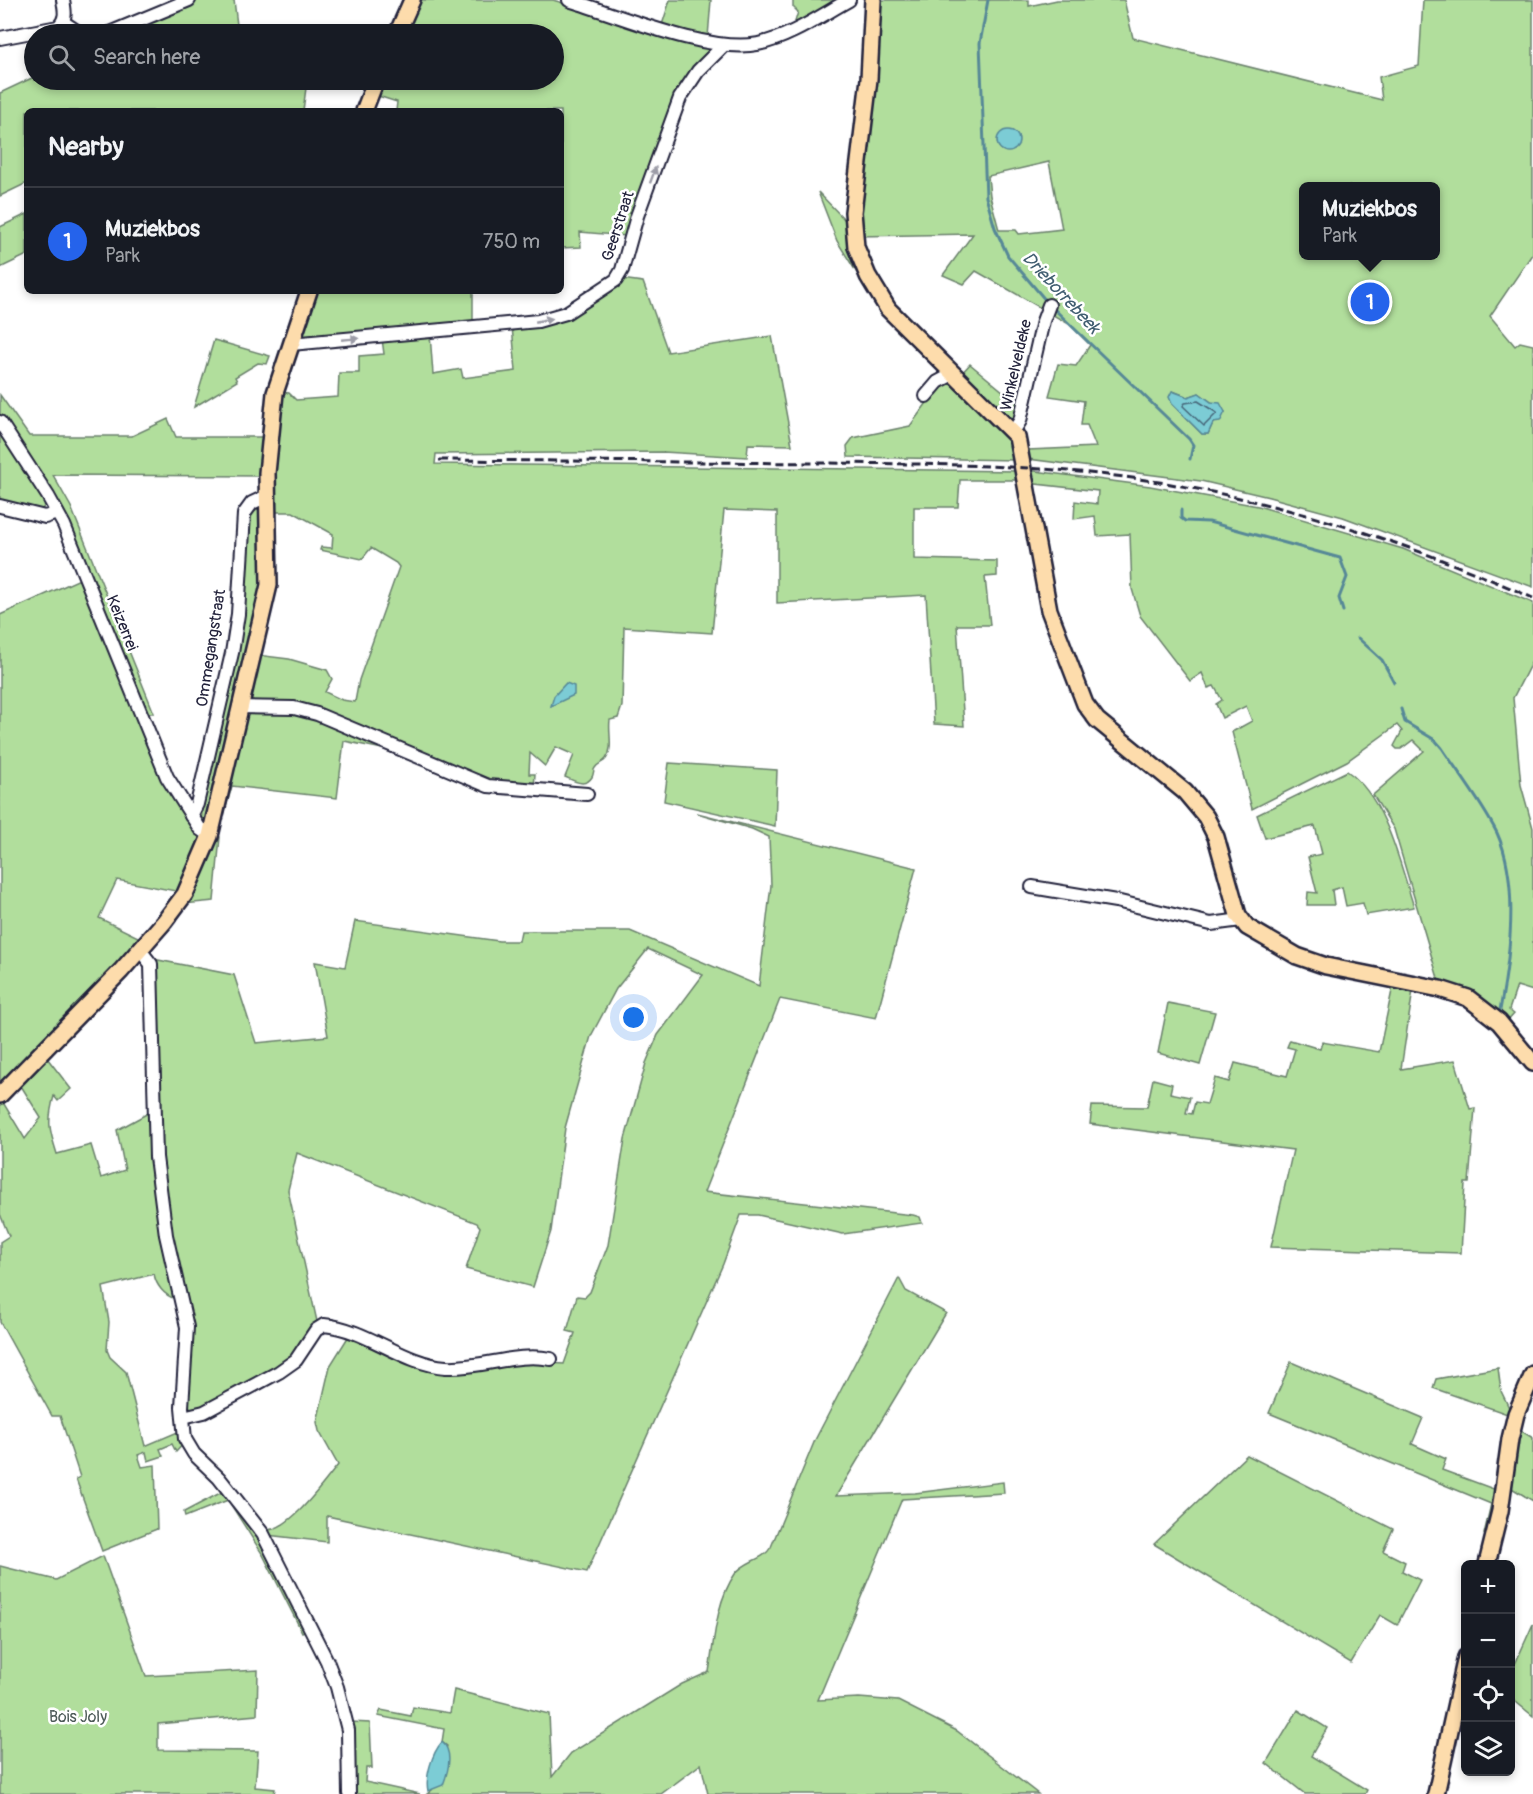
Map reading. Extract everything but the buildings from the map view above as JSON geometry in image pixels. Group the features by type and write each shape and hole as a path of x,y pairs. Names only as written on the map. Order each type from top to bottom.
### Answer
{"main road":[{"path":"401,24 412,0"},
{"path":"873,0 873,32 853,206 853,234 868,276 888,309 1013,432 1019,442 1022,477 1049,610 1085,704 1097,720 1185,792 1206,817 1216,837 1241,920 1271,943 1326,966 1440,989 1467,998 1499,1022 1533,1063"},
{"path":"365,108 372,90"},
{"path":"0,1095 140,950 185,894 210,836 269,585 267,496 274,393 308,294"},
{"path":"1488,1560 1500,1512 1510,1439 1516,1414 1533,1374"},
{"path":"1436,1794 1464,1668"}],"street":[{"path":"63,0 66,14 63,22 66,24"},
{"path":"131,24 189,0"},
{"path":"569,0 723,46 747,46 773,40 849,0"},
{"path":"0,38 24,33"},
{"name":"Geerstraat","path":"291,344 538,321 566,313 600,292 616,280 622,270 637,216 680,98 698,71 723,46"},
{"name":"Winkelveldeke","path":"1013,432 1020,421 1043,321 1049,305"},
{"path":"926,396 938,382 953,374"},
{"name":"Keizerrei","path":"0,422 48,496 78,557 167,777 200,829 210,836"},
{"name":"Ommegangstraat","path":"191,816 197,804 232,653 238,614 244,514 252,503 267,496"},
{"path":"0,506 45,517 57,513"},
{"path":"239,707 294,708 317,714 488,786 586,794"},
{"path":"1032,887 1116,901 1211,924 1241,920"},
{"path":"140,950 151,964 155,1139 163,1213 186,1317 183,1417 185,1439 191,1451 219,1479 263,1534 327,1660 345,1717 349,1794"},
{"path":"183,1417 204,1412 279,1372 296,1360 316,1330 324,1325 350,1331 423,1361 445,1367 470,1366 515,1357 551,1359"}],"green space":[{"path":"197,0 234,0 237,24 141,24"},
{"path":"416,0 553,0 711,47 711,56 695,73 627,236 580,232 581,247 564,248 564,108 396,108 397,102 375,95 377,90 564,90 564,24 405,24"},
{"path":"670,0 711,0 708,37 662,25"},
{"path":"793,0 836,0 794,25 798,12 793,7"},
{"path":"878,0 1029,0 1029,6 1057,0 1124,0 1133,38 1382,100 1379,77 1419,66 1423,0 1533,0 1533,253 1490,316 1515,346 1520,342 1533,345 1533,587 1343,517 1269,497 1201,481 1028,459 1028,450 1096,447 1087,425 1081,425 1084,401 1049,396 1058,364 1076,366 1090,345 1069,324 976,271 964,284 943,275 973,234 858,236","holes":["1049,162 1062,229 1019,234 1016,230 999,230 990,196 988,176","1173,391 1188,397 1199,393 1225,412 1213,423 1208,434 1202,434 1172,404"]},
{"path":"24,82 24,90 306,90 303,108 24,108 24,184 0,196 0,93"},
{"path":"818,192 846,221 848,240 880,310 837,241"},
{"path":"24,215 24,256 0,268 0,227"},
{"path":"621,279 643,282 668,352 772,336 792,445 748,444 747,457 663,452 436,454 435,464 1017,471 1019,480 960,480 958,507 914,507 914,559 997,561 997,576 985,577 990,625 957,625 964,726 934,724 926,595 777,603 777,512 724,510 712,633 624,627 622,706 618,718 610,720 608,755 596,766 589,780 579,783 565,777 574,755 556,747 545,766 530,753 529,774 535,774 534,788 496,784 294,710 397,752 344,741 337,798 232,786 218,836 220,837 214,901 184,904 257,655 289,659 327,670 332,679 325,692 342,700 355,702 359,680 399,567 371,548 362,559 320,550 321,547 332,548 333,534 293,512 272,512 272,458 280,392 289,393 296,400 338,397 339,373 359,373 359,356 384,354 382,339 430,334 433,374 461,369 463,378 516,371 512,326 547,324"},
{"path":"310,294 473,294 473,324 296,340"},
{"path":"214,340 270,356 267,364 258,363 235,377 237,381 194,407"},
{"path":"970,364 1022,407 1013,424 960,375"},
{"path":"949,382 1011,438 1016,460 848,457 847,446 853,438 910,426 937,389"},
{"path":"0,395 29,436 132,436 168,419 176,437 264,437 262,476 53,475 71,507 154,713 144,713 61,514 0,417"},
{"path":"0,426 47,502 41,511 0,503"},
{"path":"1027,470 1150,486 1258,506 1403,549 1533,603 1533,659 1513,698 1521,785 1533,828 1533,991 1517,986 1509,1010 1514,1014 1506,1023 1474,993 1440,985 1394,829 1373,795 1424,751 1413,740 1401,749 1397,749 1394,746 1402,731 1397,725 1347,761 1252,809 1232,732 1252,721 1246,706 1222,718 1216,704 1222,700 1214,686 1208,688 1202,673 1190,681 1140,616 1132,589 1130,534 1097,536 1095,516 1074,519 1075,501 1097,504 1098,491 1027,483"},
{"path":"260,508 264,511 264,586 205,825 201,823 203,802 243,627 248,520 250,515"},
{"path":"82,578 171,791 202,838 181,892 117,880 99,918 144,940 0,1090 0,615"},
{"path":"669,763 777,770 775,826 664,801"},
{"path":"1347,771 1361,783 1382,815 1397,852 1414,907 1366,915 1363,903 1346,906 1342,887 1332,890 1334,905 1307,905 1308,892 1317,893 1308,857 1322,854 1315,826 1265,838 1257,815"},
{"path":"697,813 916,868 876,1018 780,999 704,1192 913,1215 920,1217 922,1223 843,1234 758,1215 741,1215 723,1264 587,1572 327,1516 327,1542 267,1535 266,1530 285,1523 296,1514 338,1465 319,1431 317,1422 330,1366 350,1334 440,1370 514,1361 564,1364 575,1333 567,1331 577,1296 585,1297 590,1292 608,1245 625,1139 646,1063 658,1035 703,975 648,949 616,989 591,1036 565,1128 551,1231 533,1287 466,1269 480,1227 477,1223 297,1153 288,1190 318,1326 290,1359 215,1401 194,1410 186,1404 188,1374 162,1176 153,959 234,975 256,1043 328,1036 315,962 345,967 355,921 499,941 519,941 521,931 630,931 759,986 771,885 769,837 752,829"},
{"path":"1393,986 1413,990 1401,1069 1455,1060 1470,1109 1475,1108 1469,1183 1465,1183 1461,1253 1271,1247 1293,1150 1090,1124 1092,1106 1147,1107 1153,1079 1172,1084 1170,1093 1190,1097 1186,1113 1192,1114 1195,1102 1207,1104 1215,1078 1229,1082 1235,1063 1287,1076 1295,1049 1287,1047 1290,1040 1320,1049 1322,1042 1379,1052"},
{"path":"1168,1003 1215,1012 1200,1065 1158,1053"},
{"path":"44,1054 71,1089 58,1101 54,1096 52,1105 50,1125 57,1154 91,1145 101,1178 125,1170 117,1130 152,1111 176,1299 161,1290 154,1274 103,1287 109,1322 107,1350 110,1357 126,1372 145,1446 180,1431 184,1443 176,1452 172,1444 160,1449 163,1456 148,1461 146,1452 138,1455 142,1467 155,1465 157,1529 102,1551 76,1479 80,1477 60,1416 52,1416 0,1322 0,1242 9,1236 0,1214 0,1101 1,1099 25,1139 41,1118 18,1081"},
{"path":"899,1278 906,1291 946,1313 836,1496 915,1493 1003,1482 1004,1493 902,1499 818,1700 859,1698 898,1701 957,1731 1038,1794 708,1794 701,1764 661,1794 427,1794 432,1790 447,1746 442,1742 444,1729 378,1716 381,1710 411,1716 413,1707 450,1713 454,1690 549,1714 552,1777 571,1753 682,1684 709,1672 717,1622 729,1585 743,1566 764,1555 771,1547 815,1440"},
{"path":"1291,1362 1423,1418 1412,1444 1446,1459 1442,1470 1499,1491 1491,1535 1484,1534 1491,1504 1269,1413"},
{"path":"1498,1368 1501,1391 1513,1416 1433,1388 1436,1379"},
{"path":"1518,1429 1533,1438 1533,1501 1510,1487"},
{"path":"1247,1455 1393,1529 1383,1551 1405,1562 1402,1571 1420,1580 1397,1625 1380,1615 1351,1663 1154,1544"},
{"path":"224,1491 251,1521 307,1630 302,1632 263,1555 228,1500 185,1517 184,1512"},
{"name":"Bois Joly","path":"103,1556 146,1676 258,1670 257,1715 158,1724 158,1750 258,1751 255,1787 275,1789 274,1794 0,1794 0,1566 56,1580"},
{"path":"1533,1624 1533,1716 1515,1701 1515,1664"},
{"path":"1298,1710 1327,1728 1311,1756 1367,1790 1365,1794 1305,1794 1266,1763"},
{"path":"351,1722 370,1723 372,1768 366,1768 365,1782 420,1794 354,1794"}],"water":[{"path":"1004,130 1012,130 1019,137 1019,145 1012,152 1004,152 997,145 997,137"},
{"path":"1172,391 1188,397 1199,393 1211,402 1220,403 1225,412 1220,422 1213,423 1208,434 1202,434 1172,404 1169,397"},
{"path":"566,683 574,686 574,695 551,706 554,696"},
{"path":"442,1742 446,1746 449,1757 447,1774 443,1785 428,1791 430,1765"}],"waterway":[{"name":"Drieborrebeek","path":"988,0 980,43 986,197 995,228 1008,256 1047,302"},
{"name":"Drieborrebeek","path":"1052,307 1189,439 1193,445 1190,459"},
{"name":"Drieborrebeek","path":"1181,510 1181,518 1185,521 1209,522 1340,558 1347,577 1339,598 1343,611"},
{"name":"Drieborrebeek","path":"1358,638 1382,660 1394,682"},
{"name":"Drieborrebeek","path":"1401,709 1405,722 1435,740 1442,748 1485,811 1497,833 1504,853 1509,874 1511,921 1501,1015"},
{"name":"Drieborrebeek","path":"1514,1029 1531,1049"}],"railway":[{"path":"439,460 949,465 1036,469 1122,477 1213,492 1307,515 1398,544 1533,598"}],"place":[{"name":"Muziekbos","path":"1370,302"}]}
